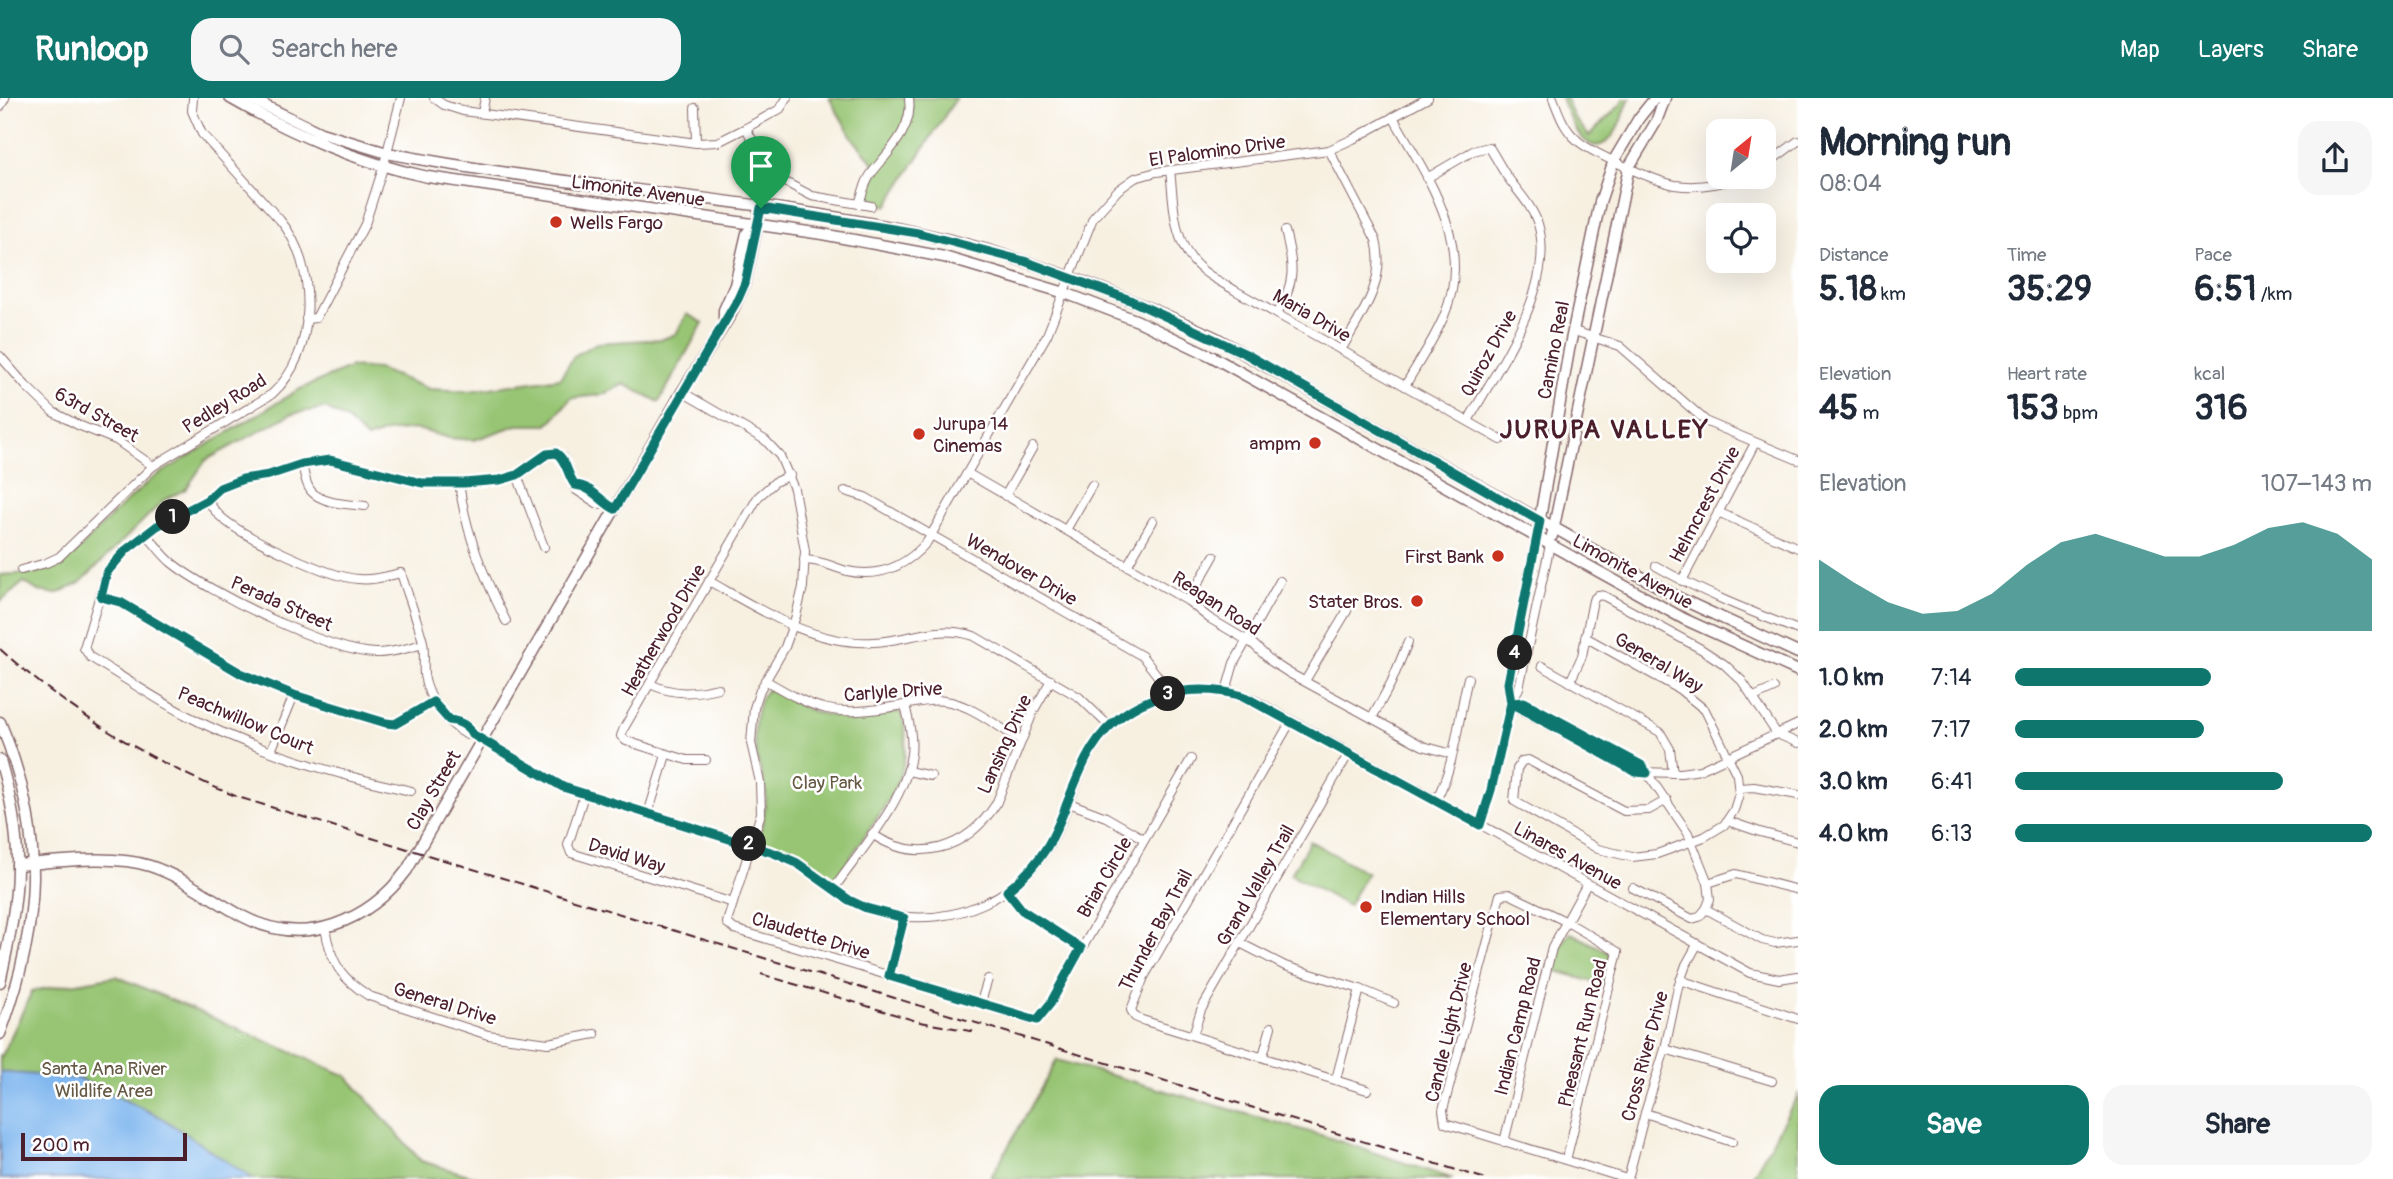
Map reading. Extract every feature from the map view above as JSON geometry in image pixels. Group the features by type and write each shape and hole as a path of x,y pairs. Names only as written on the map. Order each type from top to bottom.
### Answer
{"main road":[{"name":"Limonite Avenue","path":"230,98 300,136 383,168 428,177 865,241 988,269 1065,293 1138,321 1211,356 1684,619 1798,671"},
{"name":"Limonite Avenue","path":"248,98 321,133 387,153 918,233 1071,276 1153,309 1232,346 1679,598 1798,653"},
{"name":"Camino Real","path":"1536,537 1569,350 1595,223 1614,160 1639,118 1655,98"},
{"name":"Camino Real","path":"1550,545 1629,167 1656,122 1665,98"},
{"path":"585,200 597,189 664,198 674,195"},
{"name":"Clay Street","path":"18,864 102,861 137,863 169,874 250,920 282,928 325,929 360,914 385,895 399,880 477,737 731,314 745,283 761,208"},
{"path":"0,722 25,793 34,863 32,907 25,955 0,1034"},
{"path":"0,760 18,864 0,982"}],"street":[{"path":"0,107 5,98"},
{"name":"Pedley Road","path":"21,570 59,556 153,466 272,394 284,383 299,352 306,319 307,297 302,258 291,233 195,124 193,98"},
{"path":"306,319 316,318 365,224 401,98"},
{"path":"435,98 444,105 482,113 696,143 718,142 780,109 787,98"},
{"path":"482,113 485,98"},
{"path":"859,204 869,176 895,146 903,131 910,105 909,98"},
{"name":"El Palomino Drive","path":"804,560 858,573 879,572 911,558 931,535 1047,335 1090,225 1106,201 1118,190 1136,178 1170,170 1329,150 1428,98"},
{"path":"1553,98 1566,128 1578,142 1595,153 1675,185 1706,184"},
{"path":"695,108 696,143"},
{"path":"1393,117 1445,213 1455,253 1454,279 1444,317 1405,386"},
{"name":"Clay Street","path":"746,128 763,162 765,180 761,208"},
{"path":"1776,157 1798,141"},
{"name":"Quiroz Drive","path":"1427,178 1473,151 1489,147 1531,207 1538,222 1541,255 1528,314 1468,421"},
{"path":"1329,150 1376,240 1378,250 1376,286 1341,350"},
{"name":"Maria Drive","path":"1170,170 1178,229 1189,256 1205,272 1501,440"},
{"path":"765,180 785,182 812,196 871,206"},
{"path":"1277,314 1289,293 1293,273 1293,261 1285,231"},
{"path":"1574,331 1620,346 1707,422 1798,460"},
{"name":"63rd Street","path":"0,356 53,412 116,440 153,466"},
{"path":"682,392 765,440 780,456 790,475 803,529 803,587 793,625 785,647 765,680 754,708 751,734 753,758 760,782 761,805 733,904"},
{"name":"Helmcrest Drive","path":"1682,580 1755,443"},
{"path":"1005,496 1033,447"},
{"path":"207,500 221,518 263,543 318,568 360,580 376,580 401,573 423,644 424,674 433,702 395,724 294,695 242,674 120,602 101,597 107,572 126,550 157,526 207,500 220,488 243,479 330,460 422,483 459,483 500,480 517,475 547,454 556,453 563,457 576,490 598,504 604,503 615,509"},
{"path":"302,464 309,489 316,495 338,503 365,506"},
{"name":"Reagan Road","path":"967,473 1188,601 1276,665 1423,746 1452,754"},
{"path":"517,475 544,547"},
{"name":"Heatherwood Drive","path":"706,760 687,760 666,755 626,741 621,736 758,497 775,482 790,475"},
{"path":"459,483 464,520 471,544 506,621"},
{"path":"1066,530 1092,485"},
{"name":"Wendover Drive","path":"845,491 865,497 1142,656 1157,675 1166,694"},
{"path":"1718,512 1798,548"},
{"path":"1127,566 1153,521"},
{"name":"Perada Street","path":"147,535 170,562 192,577 306,635 375,653 423,644"},
{"name":"Camino Real","path":"1511,703 1508,683 1536,537"},
{"name":"Camino Real","path":"1480,825 1511,703 1519,688 1550,545"},
{"path":"1188,601 1214,556"},
{"path":"1656,566 1752,612 1798,630"},
{"path":"709,581 763,612 831,638 860,642 891,640 942,630 974,636 1079,697 1110,727"},
{"path":"1226,691 1234,663 1280,581"},
{"path":"1570,682 1579,666 1593,600 1598,595 1604,596 1714,656 1735,674 1754,697 1777,734 1798,743"},
{"name":"Peachwillow Court","path":"101,597 84,648 90,657 184,714 271,751 345,777 411,791"},
{"path":"1305,681 1347,611"},
{"name":"General Way","path":"1585,637 1679,689 1697,702 1711,720 1737,775 1739,788"},
{"path":"1372,718 1391,683 1408,642"},
{"path":"1542,666 1660,732 1670,749 1673,773"},
{"path":"1436,800 1446,779 1468,678"},
{"name":"Carlyle Drive","path":"765,680 822,709 860,713 941,700 954,703 1021,740"},
{"name":"Lansing Drive","path":"872,834 902,848 925,850 952,844 972,833 988,817 996,804 1034,710 1051,680"},
{"path":"650,684 671,692 687,694 718,688"},
{"path":"1754,697 1774,688"},
{"name":"Linares Avenue","path":"433,702 452,727 467,736 477,737 552,782 584,795 751,845 797,863 832,890 866,908 904,918 936,917 964,911 1007,891 1048,849 1086,759 1097,742 1110,727 1136,706 1166,694 1189,690 1226,691 1255,701 1756,975 1779,979 1798,976"},
{"path":"271,751 294,695"},
{"path":"1511,703 1636,772 1647,773 1700,770 1798,724"},
{"path":"832,890 897,797 908,771 911,736 905,705"},
{"name":"Thunder Bay Trail","path":"1291,721 1144,977 1131,1010 1135,1017 1142,1020 1367,1090"},
{"name":"Grand Valley Trail","path":"1194,1035 1201,1010 1349,753"},
{"path":"648,814 666,755"},
{"name":"Brian Circle","path":"1046,1012 1191,760"},
{"path":"1667,800 1649,810 1625,811 1528,760 1520,764 1513,796 1518,805 1598,849 1623,856 1648,856 1692,842 1718,830 1728,821 1738,800 1739,788 1754,787 1798,795"},
{"path":"908,771 931,776"},
{"path":"1633,888 1692,919 1699,917 1710,899 1708,883 1692,842 1647,773"},
{"name":"David Way","path":"584,795 568,845 571,853 733,904"},
{"path":"1069,803 1106,817 1144,839"},
{"path":"1728,821 1798,842"},
{"path":"1708,883 1736,874 1798,890"},
{"name":"Indian Camp Road","path":"1504,1142 1552,948 1587,884"},
{"path":"1007,891 1022,910 1081,948"},
{"name":"Pheasant Run Road","path":"1509,894 1567,922 1618,953 1566,1160"},
{"name":"Candle Light Drive","path":"1509,894 1500,895 1443,1111 1445,1123 1628,1179"},
{"name":"Claudette Drive","path":"733,904 727,923 734,929 1037,1020 1046,1012"},
{"path":"1706,909 1762,940 1775,943 1798,940"},
{"path":"889,976 904,918"},
{"name":"General Drive","path":"325,929 330,956 336,966 358,989 369,996 488,1035 548,1043 596,1034"},
{"path":"1240,943 1285,966 1360,989 1394,1003"},
{"name":"Cross River Drive","path":"1628,1179 1665,1049 1680,980 1697,945"},
{"path":"981,1002 988,979"},
{"path":"1680,980 1798,1019"},
{"path":"1336,1079 1360,989"},
{"path":"1264,1056 1271,1027"},
{"path":"1665,1049 1772,1081"},
{"path":"1645,1113 1732,1142"}],"green space":[{"path":"829,98 956,98 887,206 870,200 867,196 875,178 873,162 854,140"},
{"path":"1561,98 1566,98 1573,116 1589,136 1621,104 1623,98 1630,98 1614,134 1605,143 1596,146 1581,137"},
{"path":"687,314 703,323 659,402 624,384 602,395 571,398 548,425 517,425 474,440 449,438 417,429 386,432 367,439 347,420 325,408 291,414 206,460 186,489 164,500 80,583 56,594 38,591 24,582 0,602 0,575 56,568 76,553 119,508 153,478 298,390 351,367 378,369 429,389 469,391 560,378 574,356 597,343 663,339 676,334"},
{"name":"Clay Park","path":"768,689 803,707 826,715 860,717 896,711 902,714 906,750 898,781 882,810 833,880 827,879 795,855 762,843 759,838 766,795 756,752 755,728 757,710"},
{"path":"1310,841 1367,873 1348,906 1291,874"},
{"path":"1571,933 1608,952 1611,963 1606,986 1554,970 1561,945"},
{"name":"Santa Ana River Wildlife Area","path":"116,976 347,1076 421,1161 482,1179 0,1179 0,1055 2,1056 32,991"},
{"path":"1057,1060 1324,1136 1453,1179 990,1179"},
{"path":"1798,1095 1798,1179 1751,1179"}],"water":[{"path":"0,1072 77,1078 159,1116 253,1179 0,1179"}],"railway":[{"path":"0,649 55,694 112,734 173,768 238,797 1486,1179"},
{"path":"761,974 920,1022 976,1032"}],"place":[{"name":"Wells Fargo","path":"556,222"},
{"name":"Jurupa 14 Cinemas","path":"919,434"},
{"name":"ampm","path":"1315,443"},
{"name":"First Bank","path":"1498,556"},
{"name":"Stater Bros.","path":"1417,601"},
{"name":"Indian Hills Elementary School","path":"1366,907"}],"district":[{"name":"JURUPA VALLEY","path":"1605,429"}],"route":[{"path":"761,208 745,283 731,314 615,509 604,503 601,497 575,485 563,457 556,453 547,454 517,475 500,480 464,483 422,483 330,460 302,464 269,475 243,479 220,488 207,500 157,526 126,550 107,572 101,597 120,602 242,674 294,695 395,724 433,702 449,720 470,729 472,734 563,787 787,858 807,869 849,900 866,908 904,918 889,976 1037,1020 1046,1012 1081,948 1022,910 1007,891 1048,849 1086,759 1097,742 1127,712 1156,697 1199,689 1226,691 1243,696 1480,825 1511,703 1636,772 1647,773 1641,765 1524,702 1511,703 1508,683 1540,521 1216,338 1082,280 1024,261 918,233 761,208"}]}
